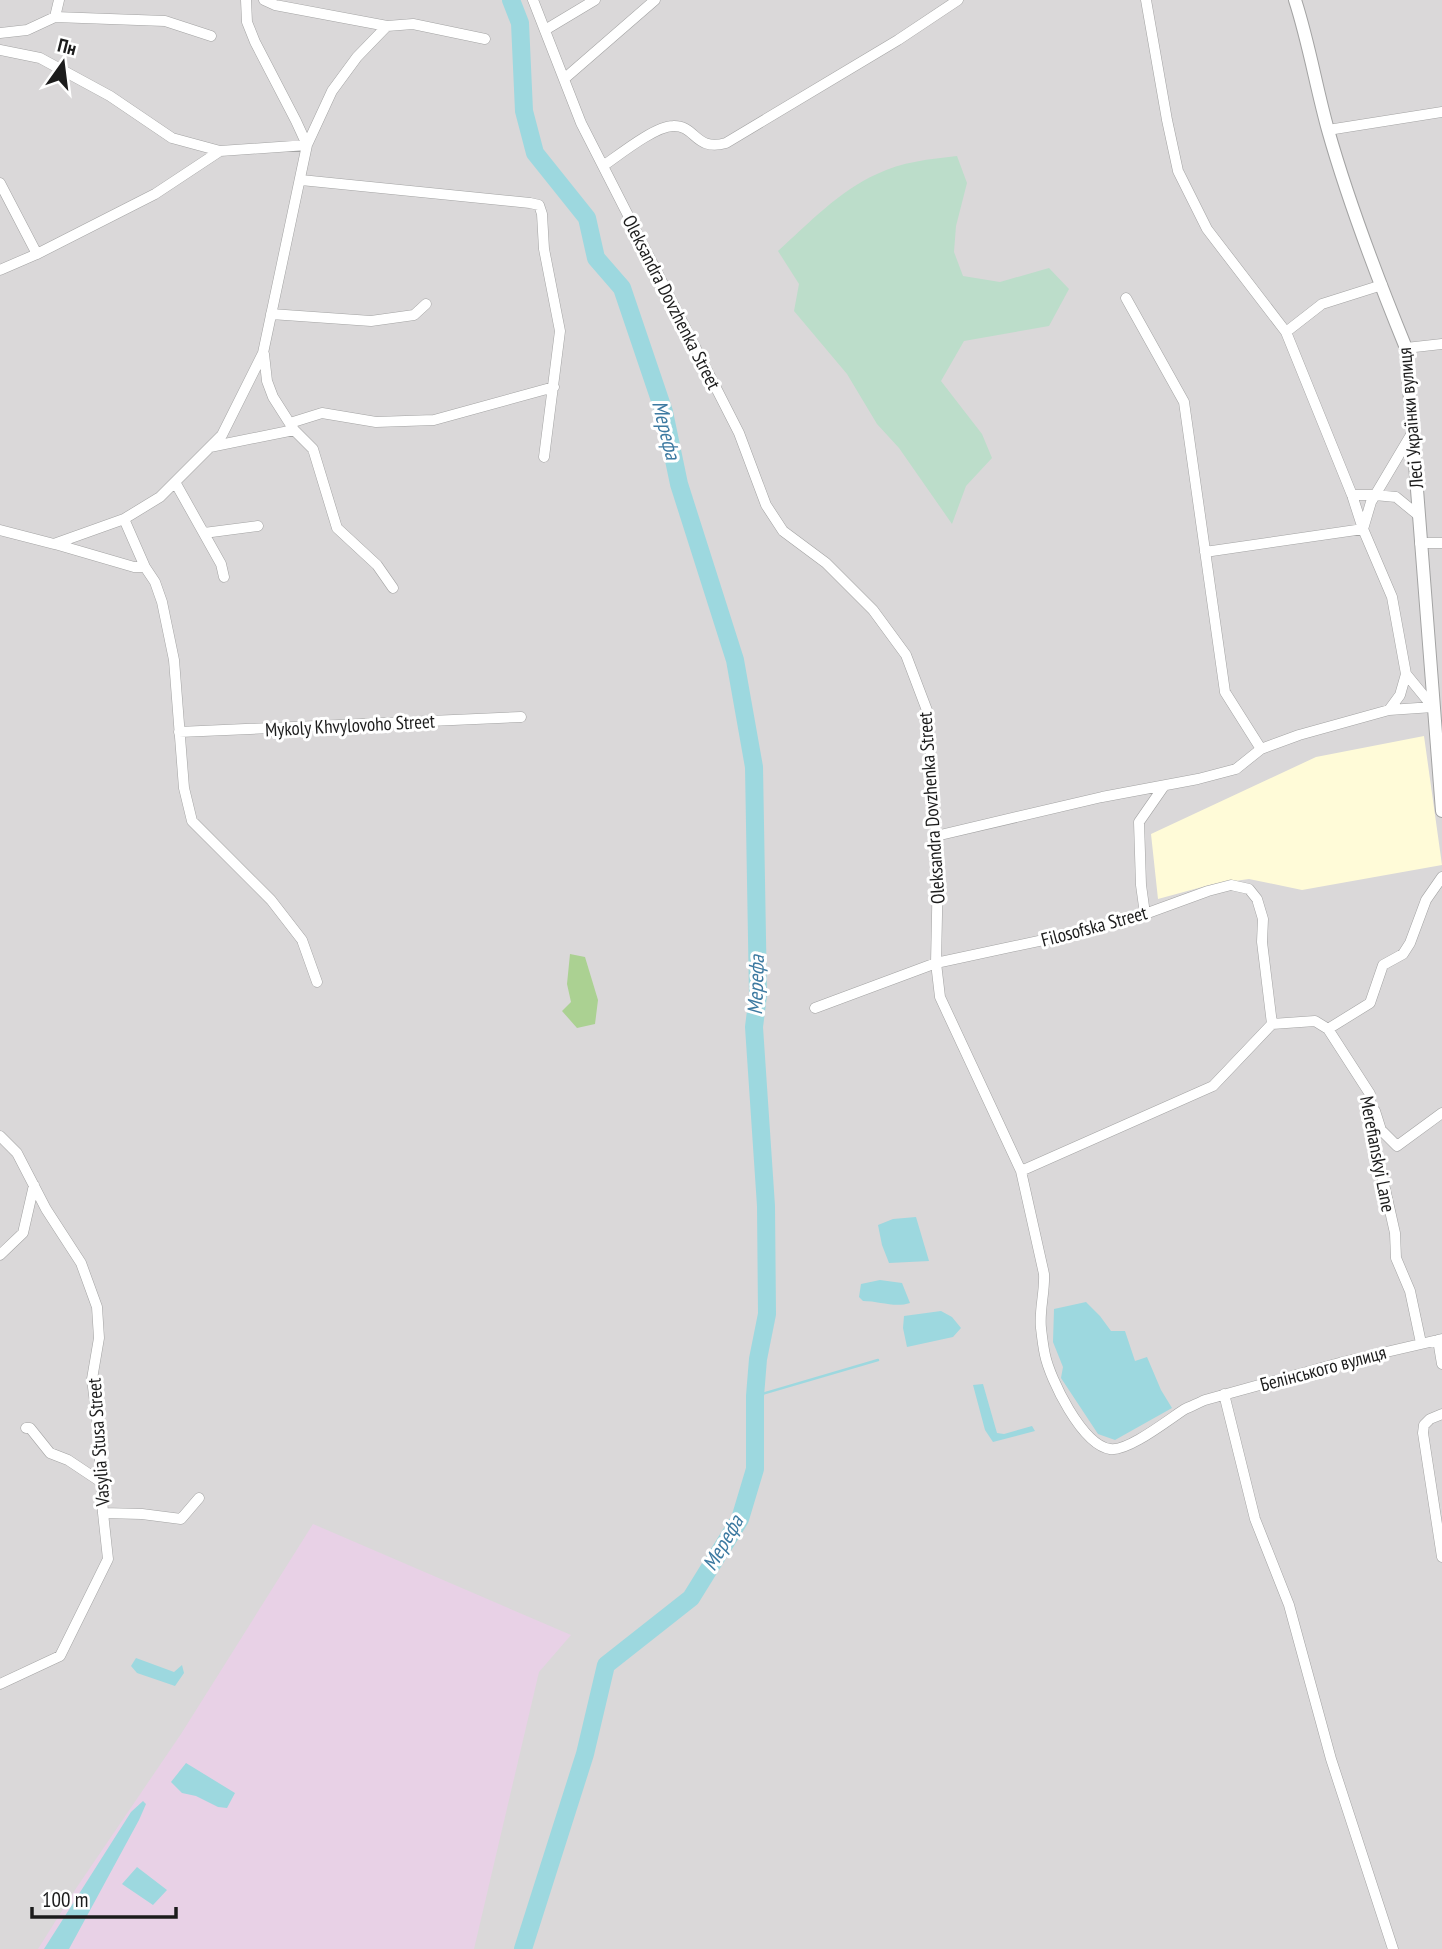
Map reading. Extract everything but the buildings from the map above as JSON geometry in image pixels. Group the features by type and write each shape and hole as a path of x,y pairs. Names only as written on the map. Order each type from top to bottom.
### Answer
{"street":[{"path":"55,17 59,0"},
{"path":"246,0 247,22 255,42 307,145"},
{"path":"264,0 275,5 387,26 413,24 485,39"},
{"name":"Oleksandra Dovzhenka Street","path":"533,0 581,123 739,433 766,505 783,531 826,563 873,610 906,655 928,713 938,867 936,963 940,997 1021,1171 1044,1275 1041,1324 1045,1356 1059,1394 1092,1440 1110,1449 1121,1447 1149,1433 1205,1400"},
{"path":"545,30 595,0"},
{"path":"564,79 656,0"},
{"path":"603,166 660,128 675,125 713,147 726,143 898,40 958,0"},
{"path":"1146,0 1178,171 1207,229 1286,332 1392,597 1406,674 1400,695 1389,710"},
{"name":"Лесі Українки вулиця","path":"1295,0 1328,130 1406,348 1442,811"},
{"path":"0,33 27,30 55,17 165,21 211,36"},
{"path":"54,544 124,519 160,497 222,435 263,353 307,145 332,91 357,57 387,26"},
{"path":"0,50 40,58 110,96 172,138 220,151 307,145"},
{"path":"1328,130 1442,111"},
{"path":"0,270 155,194 220,151"},
{"path":"300,180 539,205 544,249 560,331 544,457"},
{"path":"0,183 37,254"},
{"path":"1286,332 1322,304 1382,285"},
{"path":"1126,298 1184,402 1225,692 1261,749"},
{"path":"271,314 371,321 414,315 426,304"},
{"path":"1406,348 1442,344"},
{"path":"263,353 267,381 273,397 292,426 313,449 337,528 377,565 393,588"},
{"path":"210,447 292,426 322,413 376,422 433,420 554,387"},
{"path":"1363,529 1371,502 1413,433"},
{"path":"175,482 221,564 225,577"},
{"path":"1352,495 1396,497 1418,515"},
{"path":"124,519 162,602 174,660 184,788 192,821 271,900 295,930 302,940 317,982"},
{"path":"204,533 258,526"},
{"path":"1205,552 1363,529"},
{"path":"0,530 110,561 145,567"},
{"path":"1420,543 1442,543"},
{"path":"1406,674 1433,707"},
{"path":"936,836 1236,769 1261,749 1298,736 1389,710 1433,707"},
{"name":"Mykoly Khvylovoho Street","path":"179,732 521,717"},
{"path":"1145,915 1139,822 1164,786"},
{"path":"1021,1171 1213,1086 1272,1024 1315,1021 1328,1030 1370,1003 1383,965 1403,954 1410,943 1426,900 1442,877"},
{"name":"Filosofska Street","path":"815,1008 936,963 1145,915 1231,885 1249,889 1257,899 1263,919 1262,942 1272,1024"},
{"name":"Merefianskyi Lane","path":"1328,1030 1370,1094 1372,1131 1395,1233 1396,1258 1410,1290 1421,1343"},
{"path":"1370,1094 1381,1130 1397,1146 1442,1113"},
{"name":"Vasylia Stusa Street","path":"0,1136 17,1153 46,1209 81,1264 97,1307 99,1338 92,1379 108,1559 60,1656 0,1684"},
{"path":"0,1255 23,1233 34,1185"},
{"path":"1440,1339 1442,1364"},
{"name":"Белінського вулиця","path":"1205,1400 1343,1362 1440,1339"},
{"path":"1224,1394 1255,1519 1289,1605 1331,1759 1393,1949"},
{"path":"1442,1414 1424,1425 1423,1433 1442,1557"},
{"path":"26,1428 30,1428 50,1452 68,1460 101,1482"},
{"path":"103,1513 181,1519 199,1498"}],"shaded area":[{"path":"0,0 1442,0 1442,1949 0,1949"},
{"path":"1424,736 1442,865 1302,890 1249,879 1213,884 1158,899 1151,834 1316,757"},
{"path":"313,1524 571,1635 539,1672 474,1949 38,1949 181,1734"}],"green space":[{"path":"957,156 967,183 956,226 954,252 963,276 1000,282 1049,268 1069,289 1049,326 964,341 941,381 982,434 992,458 966,486 952,524 899,448 877,424 847,374 794,311 799,284 778,251 825,208 863,181 906,164"},
{"path":"570,954 585,957 598,1000 595,1024 577,1028 562,1011 571,1002 567,984"}],"water":[{"path":"916,1217 929,1261 889,1263 878,1225 893,1219"},
{"path":"880,1280 902,1283 910,1303 887,1304 863,1301 859,1297 861,1284"},
{"path":"1086,1302 1111,1331 1125,1331 1135,1361 1147,1357 1172,1408 1115,1440 1098,1434 1061,1378 1063,1367 1053,1342 1054,1309"},
{"path":"941,1311 952,1317 961,1328 953,1337 907,1347 903,1328 904,1316"},
{"path":"983,1384 997,1433 1004,1434 1032,1426 1035,1431 993,1442 985,1430 973,1385"},
{"path":"136,1658 174,1672 182,1665 184,1673 175,1686 137,1673 131,1666"},
{"path":"186,1763 235,1793 227,1808 182,1793 171,1782"},
{"path":"143,1801 146,1804 139,1820 69,1949 44,1949 131,1812"},
{"path":"137,1867 167,1890 153,1905 122,1884"}],"waterway":[{"name":"Мерефа","path":"511,0 520,23 524,111 535,153 587,218 596,258 622,288 664,412 679,484 735,660 754,767 758,995 754,1027 766,1206 767,1314 758,1359 755,1396 755,1469 740,1519 691,1598 606,1665 585,1754 523,1949"},
{"path":"755,1396 878,1360"}]}
